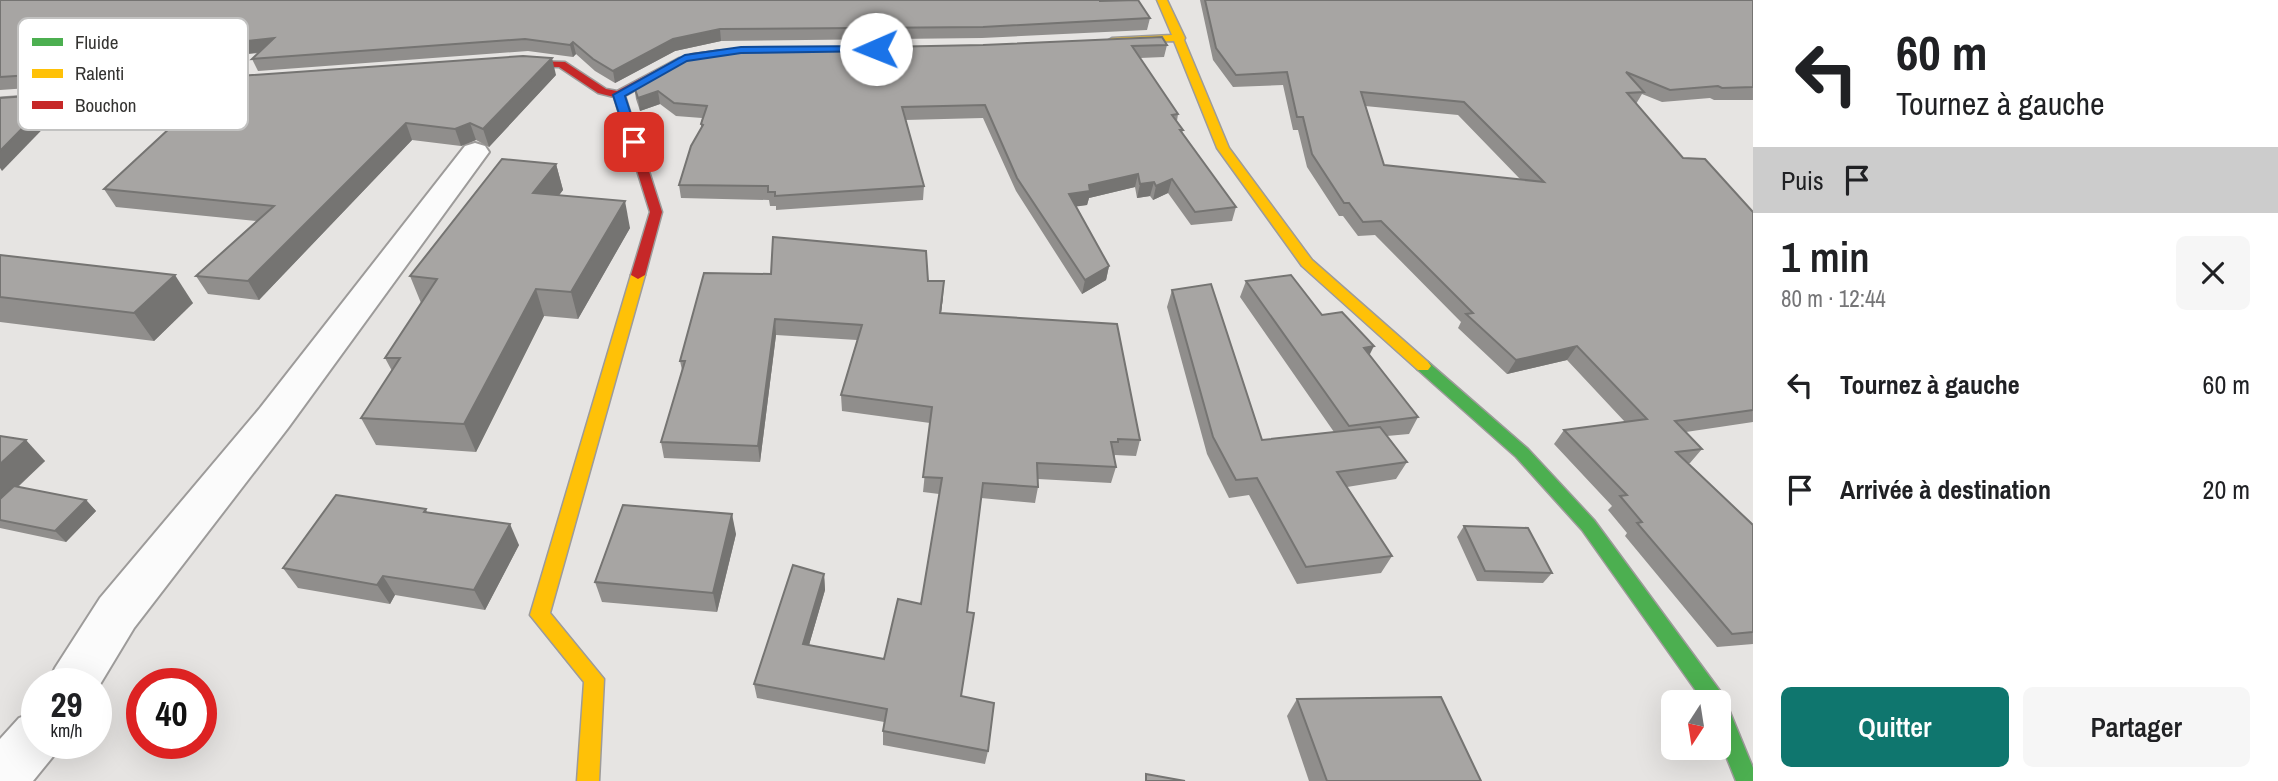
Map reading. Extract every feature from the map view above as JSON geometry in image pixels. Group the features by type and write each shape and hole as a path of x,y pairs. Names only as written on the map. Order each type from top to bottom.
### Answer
{"street":[{"path":"1162,0 1180,38 1223,148 1307,262 1522,453 1588,525 1707,690"},
{"path":"1101,42 1180,38"},
{"path":"480,64 561,64 602,91 619,95 685,58 697,56"},
{"path":"248,83 289,80"},
{"path":"588,781 594,679 540,615 656,212 619,95"},
{"path":"0,100 18,99"},
{"path":"83,668 117,613 274,418 475,152"},
{"path":"1731,740 1747,781"},
{"path":"0,779 21,755"}],"building":[{"path":"0,0 1138,0 1150,18 983,27 720,29 673,39 613,71 573,42 570,45 525,39 252,59 274,38 248,41 248,18 18,18 18,76 0,77"},
{"path":"1205,0 1753,0 1753,87 1718,86 1670,90 1626,72 1644,92 1627,93 1683,158 1705,159 1753,212 1753,410 1675,421 1702,449 1676,452 1753,525 1753,632 1732,634 1637,523 1642,522 1620,496 1627,495 1564,430 1647,419 1577,346 1516,360 1466,314 1473,313 1381,221 1363,222 1349,203 1344,203 1312,154 1303,117 1297,117 1287,72 1236,75 1216,48","holes":["1361,92 1464,102 1544,182 1384,165"]},
{"path":"1162,37 1167,45 1132,46 1178,114 1172,115 1183,130 1180,130 1236,207 1195,212 1172,179 1156,186 1154,182 1140,184 1138,174 1089,185 1090,191 1069,194 1109,266 1085,280 1017,178 985,105 902,107 924,186 775,196 775,192 768,192 768,186 679,185 691,146 703,125 701,124 707,106 674,103 658,91 638,98 634,86 691,54 720,50 983,45"},
{"path":"523,56 552,58 483,129 470,123 455,129 406,123 248,281 196,276 274,206 104,189 168,130 248,130 248,75"},
{"path":"18,97 18,130 21,130 0,151 0,98"},
{"path":"502,159 556,164 533,193 625,201 571,292 536,289 464,424 361,418 400,358 385,358 437,279 410,276"},
{"path":"773,237 926,251 928,281 944,281 940,313 1117,324 1140,440 1118,439 1118,442 1111,442 1116,467 1037,463 1038,487 983,483 967,612 974,613 961,696 994,703 988,751 883,731 887,709 754,684 793,565 824,574 803,644 884,659 898,599 921,604 942,478 923,477 932,407 841,395 862,325 775,319 758,446 661,442 685,361 680,361 704,273 771,274"},
{"path":"0,255 175,275 134,313 0,297"},
{"path":"1291,275 1322,315 1342,312 1374,346 1364,348 1418,417 1349,426 1246,281"},
{"path":"1211,284 1262,440 1380,427 1407,462 1337,472 1392,556 1306,567 1257,478 1236,480 1213,437 1172,290"},
{"path":"0,436 26,440 0,464"},
{"path":"14,486 86,500 55,531 0,520 0,499"},
{"path":"336,495 426,509 424,512 510,524 474,590 383,576 377,585 283,568"},
{"path":"623,505 732,514 713,593 595,582"},
{"path":"1464,526 1528,528 1552,573 1485,571"},
{"path":"1441,697 1481,781 1327,781 1297,699"},
{"path":"1146,774 1185,781 1146,781"}],"traffic: fast":[{"path":"1423,366 1522,453 1588,525 1707,690"},
{"path":"1731,740 1747,781"}],"traffic: slow":[{"path":"1162,0 1223,148 1307,263 1423,366"},
{"path":"1112,41 1180,38"},
{"path":"588,781 594,679 540,615 638,275"}],"traffic: jam":[{"path":"501,63 561,64 602,91 619,95 679,61"},
{"path":"248,82 267,81"},
{"path":"619,95 656,212 638,275"},
{"path":"0,101 18,100"}],"route":[{"path":"634,142 619,95 685,58 741,50 876,49"}]}
